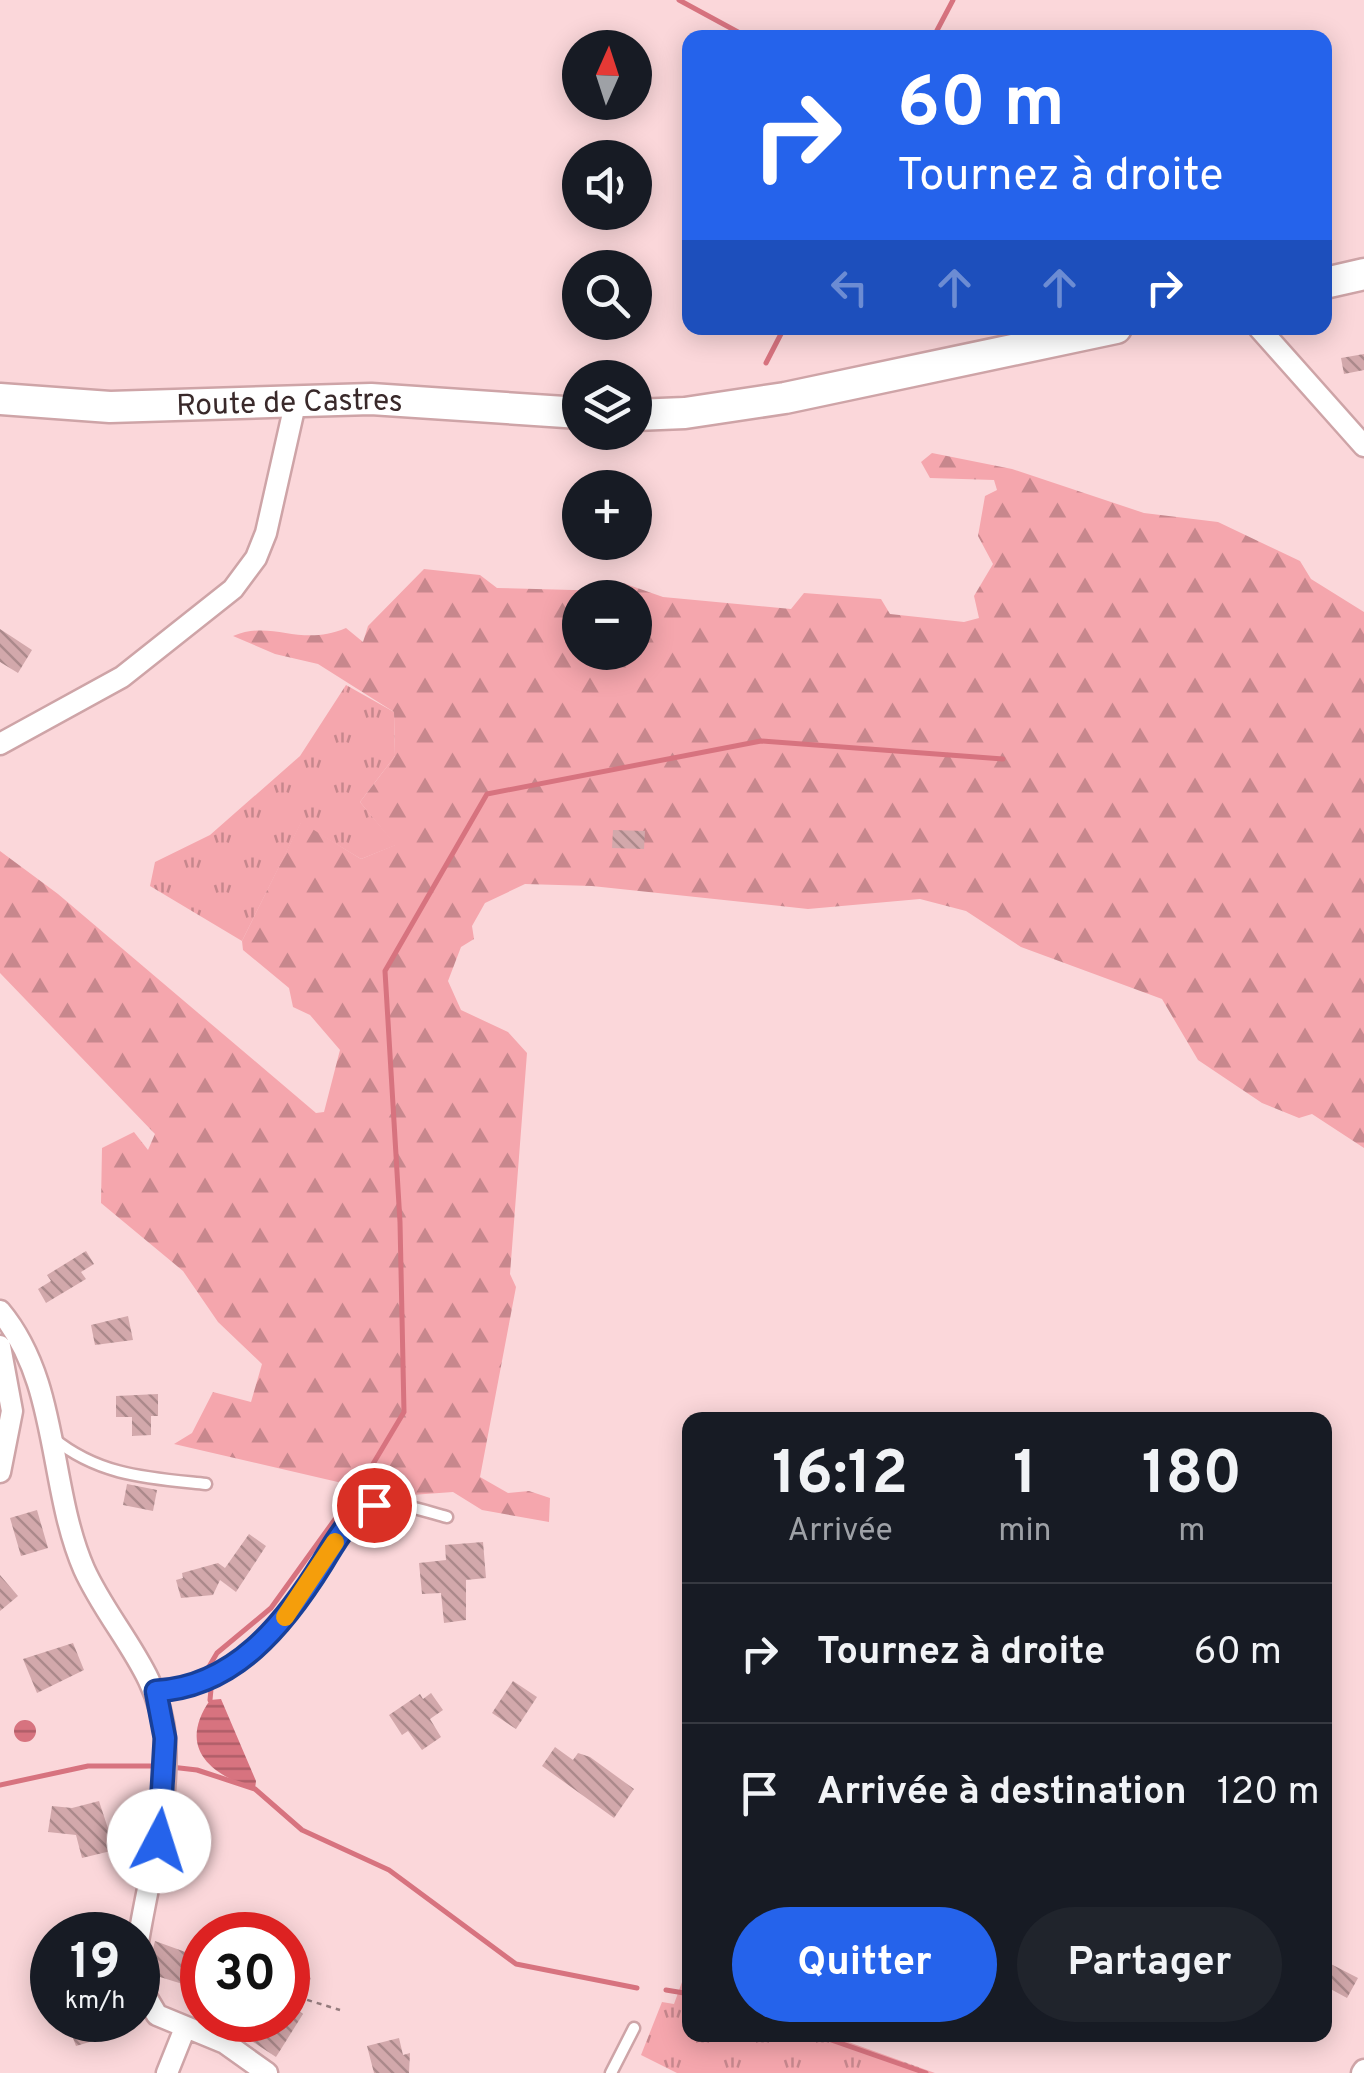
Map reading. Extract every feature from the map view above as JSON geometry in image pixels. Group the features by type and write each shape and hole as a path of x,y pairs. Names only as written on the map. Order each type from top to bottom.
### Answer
{"main road":[{"path":"1332,281 1364,274"},
{"path":"652,413 730,408 1082,335"},
{"name":"Route de Castres","path":"0,399 110,407 371,399 562,412"}],"street":[{"path":"1265,335 1364,446"},
{"path":"0,744 122,677 232,588 256,558 266,534 296,400"},
{"path":"0,1311 18,1333 32,1366 51,1436 70,1534 85,1572 156,1691 165,1738 164,1780 156,1866 145,1912"},
{"path":"0,1346 12,1411 0,1472"},
{"path":"167,2073 180,2040"},
{"path":"221,2042 267,2073"}],"lane":[{"path":"51,1436 77,1458 105,1470 206,1484"},
{"path":"156,1691 186,1688 217,1678 251,1652 283,1620 342,1529 363,1510 396,1505 447,1516"},
{"path":"612,2073 634,2028"}],"path":[{"path":"310,2001 340,2010"}],"green space":[{"path":"932,453 1012,469 1144,513 1218,522 1300,561 1311,579 1364,612 1364,1148 1312,1114 1299,1118 1262,1103 1198,1060 1162,999 1021,947 966,911 920,899 808,909 592,886 525,884 485,903 472,926 474,939 461,947 448,981 461,1010 508,1032 527,1053 510,1274 516,1287 480,1477 508,1493 529,1491 550,1498 549,1522 482,1510 453,1492 398,1496 174,1444 192,1433 213,1392 251,1402 262,1364 218,1322 183,1271 101,1203 102,1148 134,1132 148,1150 155,1134 0,973 0,851 58,894 316,1113 324,1112 340,1050 310,1015 293,1007 289,988 243,950 242,941 301,822 361,859 395,845 360,802 395,756 394,712 318,664 275,654 233,636 261,630 314,635 346,628 363,642 368,626 424,569 480,575 497,588 562,590 562,670 652,670 652,593 791,609 804,593 881,599 890,614 964,622 979,618 974,596 993,564 978,536 985,496 997,490 994,480 930,478 921,462"},
{"path":"346,685 394,712 395,756 360,802 396,845 361,859 301,823 242,941 150,886 155,862 210,835 300,756"},
{"path":"682,1982 682,2042 849,2042 935,2073 677,2073 641,2055 662,2002 674,2004"}],"shaded area":[{"path":"221,1699 256,1781 255,1789 212,1767 198,1745 201,1717 210,1700"},
{"path":"25,1720 33,1723 33,1739 25,1742 17,1739 14,1731 17,1723"}],"building":[{"path":"1364,354 1364,370 1344,374 1341,358"},
{"path":"0,629 32,650 18,673 0,662"},
{"path":"613,830 645,831 644,849 612,848"},
{"path":"86,1251 94,1264 81,1272 86,1279 46,1303 38,1289 51,1281 47,1275"},
{"path":"128,1316 133,1340 95,1345 91,1325"},
{"path":"158,1394 158,1416 151,1416 151,1435 132,1436 132,1417 116,1417 116,1396"},
{"path":"127,1484 157,1490 153,1511 123,1505"},
{"path":"37,1510 48,1548 21,1556 10,1518"},
{"path":"249,1534 266,1546 236,1592 220,1580 213,1595 181,1598 176,1580 183,1578 182,1573 218,1563 225,1568"},
{"path":"483,1542 486,1578 466,1580 466,1620 444,1623 441,1593 422,1594 419,1563 446,1560 445,1545"},
{"path":"0,1575 18,1596 0,1611"},
{"path":"73,1643 84,1670 37,1693 23,1659"},
{"path":"513,1681 537,1697 516,1729 492,1713"},
{"path":"431,1693 443,1710 430,1719 441,1737 422,1750 408,1731 402,1735 389,1715 420,1694 423,1699"},
{"path":"555,1747 573,1760 578,1753 590,1757 634,1789 614,1818 542,1766"},
{"path":"99,1801 115,1850 82,1858 76,1835 48,1832 52,1806 72,1808"},
{"path":"160,1943 180,1950 180,1983 160,1977"},
{"path":"1332,1965 1358,1978 1347,1998 1332,1990"},
{"path":"399,2038 403,2055 410,2053 409,2073 374,2073 367,2046"},
{"path":"253,2042 285,2042 276,2057"}],"waterway":[{"path":"679,0 734,30"},
{"path":"937,30 953,0"},
{"path":"766,363 780,335"},
{"path":"207,1670 217,1653 271,1608 364,1479 404,1412 400,1222 385,971 487,794 761,741 1003,759"},
{"path":"210,1700 211,1689"},
{"path":"0,1785 88,1766 159,1766"},
{"path":"171,1767 197,1770 255,1789 302,1830 389,1870 516,1964 637,1988"},
{"path":"666,1990 682,1993"},
{"path":"837,2042 926,2073"}],"slow traffic":[{"path":"285,1617 335,1542"}],"route":[{"path":"159,1841 165,1738 156,1691 186,1688 217,1678 251,1652 283,1620 342,1529 374,1505"}]}
